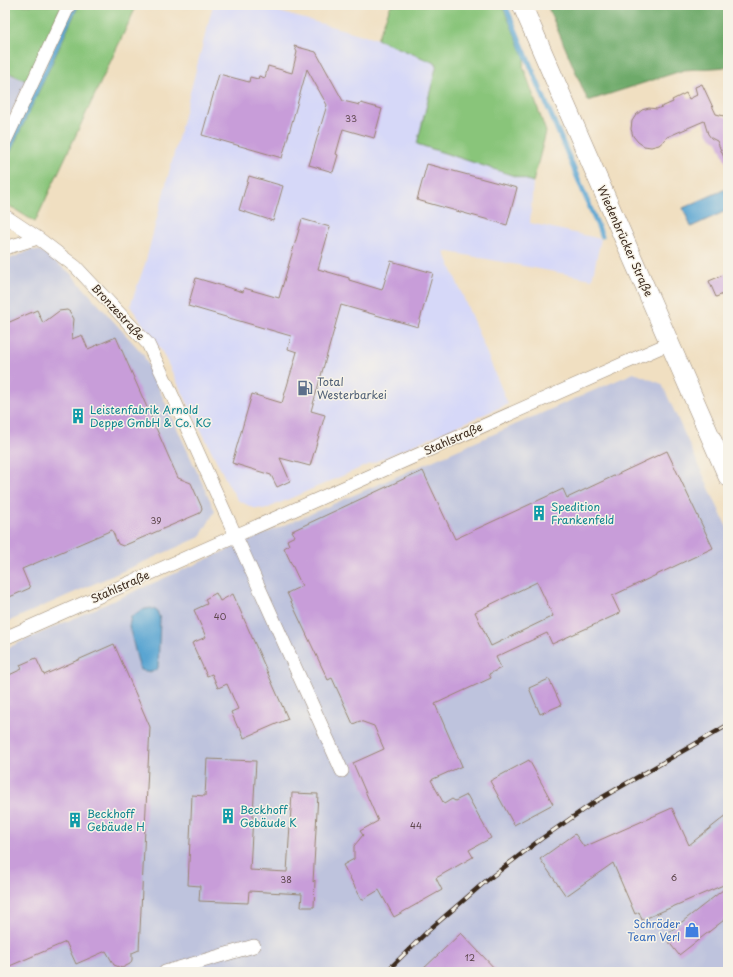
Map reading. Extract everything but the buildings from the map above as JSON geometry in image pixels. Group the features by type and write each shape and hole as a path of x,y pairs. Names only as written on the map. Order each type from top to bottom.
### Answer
{"main road":[{"name":"Wiedenbrücker Straße","path":"522,5 728,477"}],"street":[{"path":"5,142 69,5"},
{"name":"Bronzestraße","path":"5,216 38,238 76,267 148,344 236,536"},
{"path":"5,248 38,238"},
{"name":"Stahlstraße","path":"5,638 670,343"},
{"path":"236,536 342,771"},
{"path":"165,972 254,946"}],"shaded area":[{"path":"213,5 254,5 377,39 437,64 417,144 533,182 530,223 601,239 592,279 444,251 508,404 266,509 253,508 238,500 228,484 161,350 130,306 145,264"},
{"path":"5,71 27,81 5,125"},
{"path":"31,250 41,251 70,273 143,354 215,511 200,537 5,623 5,261"},
{"path":"634,373 662,384 728,530 728,972 5,972 5,649 232,548"}],"green space":[{"path":"5,5 62,5 27,81 5,71"},
{"path":"79,5 137,5 35,222 5,203 5,164"},
{"path":"391,5 502,5 525,58 523,66 546,132 533,182 417,144 437,64 377,39"},
{"path":"547,5 728,5 728,67 684,70 588,101"}],"water":[{"path":"728,188 728,210 691,227 683,208"},
{"path":"151,608 157,611 160,619 158,668 152,672 140,670 129,626 131,617 141,610"}],"waterway":[{"path":"5,158 76,5"},
{"path":"505,5 602,236"}],"railway":[{"path":"386,972 429,930 486,881 541,839 596,801 728,725"}],"place":[{"name":"Total Westerbarkei","path":"305,388"},
{"name":"Leistenfabrik Arnold Deppe GmbH & Co. KG","path":"78,416"},
{"name":"Spedition Frankenfeld","path":"539,513"},
{"name":"Beckhoff Gebäude K","path":"228,816"},
{"name":"Beckhoff Gebäude H","path":"75,820"},
{"name":"Schröder Team Verl","path":"692,930"}]}
